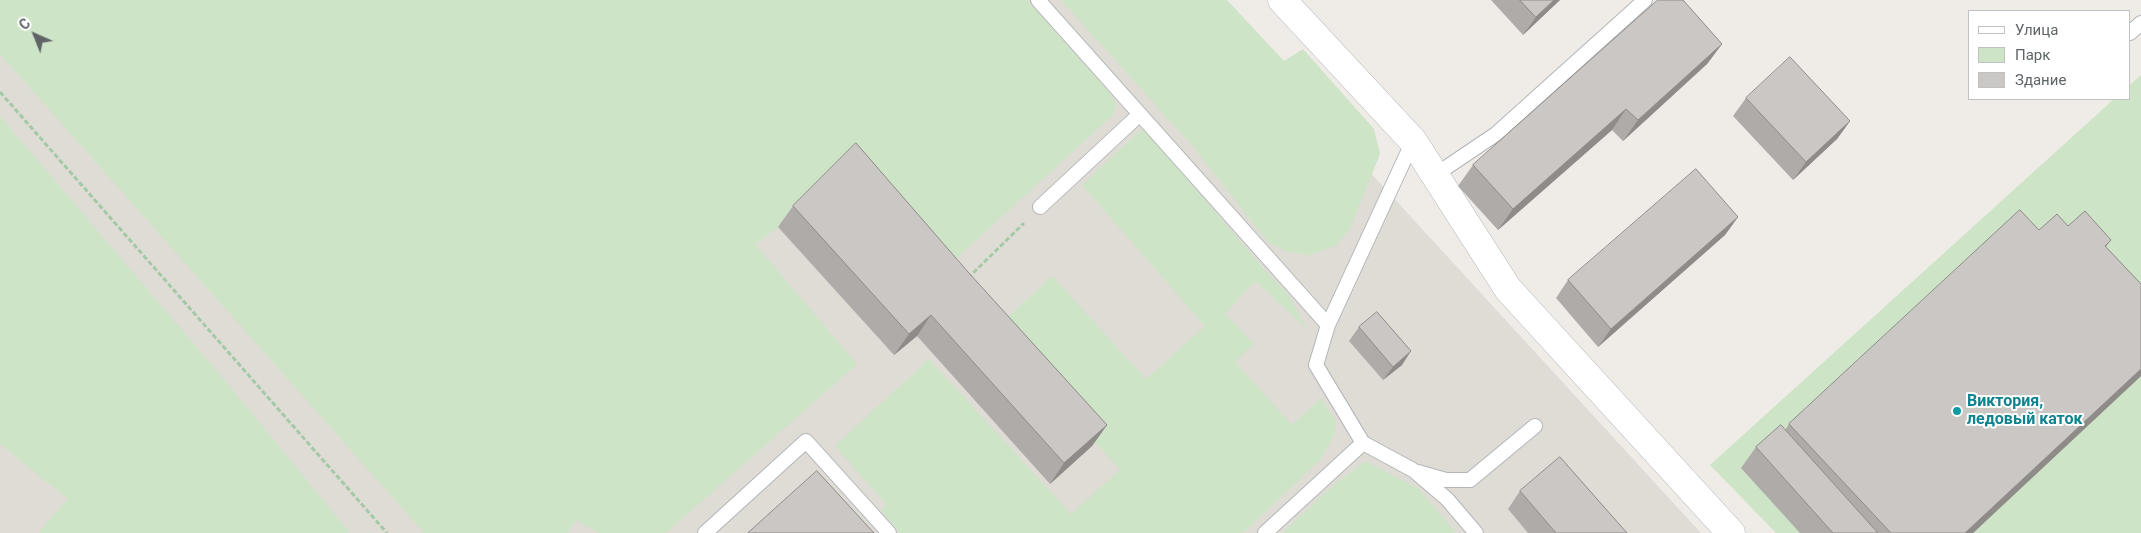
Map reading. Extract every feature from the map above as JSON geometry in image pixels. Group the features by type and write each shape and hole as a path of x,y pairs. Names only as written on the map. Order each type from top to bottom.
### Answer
{"street":[{"path":"1282,0 1413,141 1428,167 1508,288 1731,533"}],"lane":[{"path":"1038,0 1328,325"},
{"path":"1428,167 1444,169 1496,134 1645,0"},
{"path":"2131,32 2141,22"},
{"path":"1040,207 1140,114"},
{"path":"1413,141 1328,325 1316,365 1363,443 1413,470 1446,480 1470,480 1535,426"},
{"path":"705,533 806,441 889,533"},
{"path":"1265,533 1363,443"},
{"path":"1413,470 1447,499 1476,533"}],"path":[{"path":"0,92 387,533"},
{"path":"967,280 1040,207"}],"shaded area":[{"path":"0,0 1212,0 1701,533 0,533"}],"green space":[{"path":"0,0 1027,0 1109,92 1116,103 1113,115 938,275 778,227 755,244 857,364 666,533 598,533 576,520 567,533 424,533 0,54"},
{"path":"1061,0 1227,0 1284,61 1303,49 1374,129 1380,154 1350,229 1335,246 1310,255 1287,252 1268,242 1195,149"},
{"path":"2141,75 2141,533 1776,533 1710,465 2113,100 2131,100 2131,84"},
{"path":"0,116 233,390 350,533 38,533 68,499 0,444"},
{"path":"1143,128 1265,270 1288,294 1307,329 1255,281 1225,314 1254,344 1235,362 1292,425 1321,398 1336,421 1334,435 1322,458 1243,533 900,533 881,510 886,504 835,446 929,359 1071,514 1120,470 994,330 1052,276 1146,379 1205,326 1082,185"},
{"path":"1366,461 1419,489 1456,533 1282,533 1336,483"}],"building":[{"path":"1520,0 1554,0 1536,17"},
{"path":"1658,0 1683,0 1722,44 1638,120 1626,109 1513,209 1473,165"},
{"path":"1790,57 1850,121 1806,162 1746,98"},
{"path":"856,143 968,272 1107,425 1064,463 931,315 909,334 793,206"},
{"path":"1696,169 1738,217 1611,329 1568,280"},
{"name":"Виктория, ледовый каток","path":"2020,210 2039,230 2057,214 2068,226 2085,211 2111,240 2105,246 2141,284 2141,369 1965,533 1891,533 1789,424"},
{"path":"1377,312 1411,351 1393,367 1359,327"},
{"path":"1781,425 1878,533 1833,533 1756,447"},
{"path":"1560,457 1627,533 1556,533 1520,491"},
{"path":"817,471 874,533 748,533"}],"place":[{"name":"Виктория, ледовый каток","path":"1957,411"}]}
